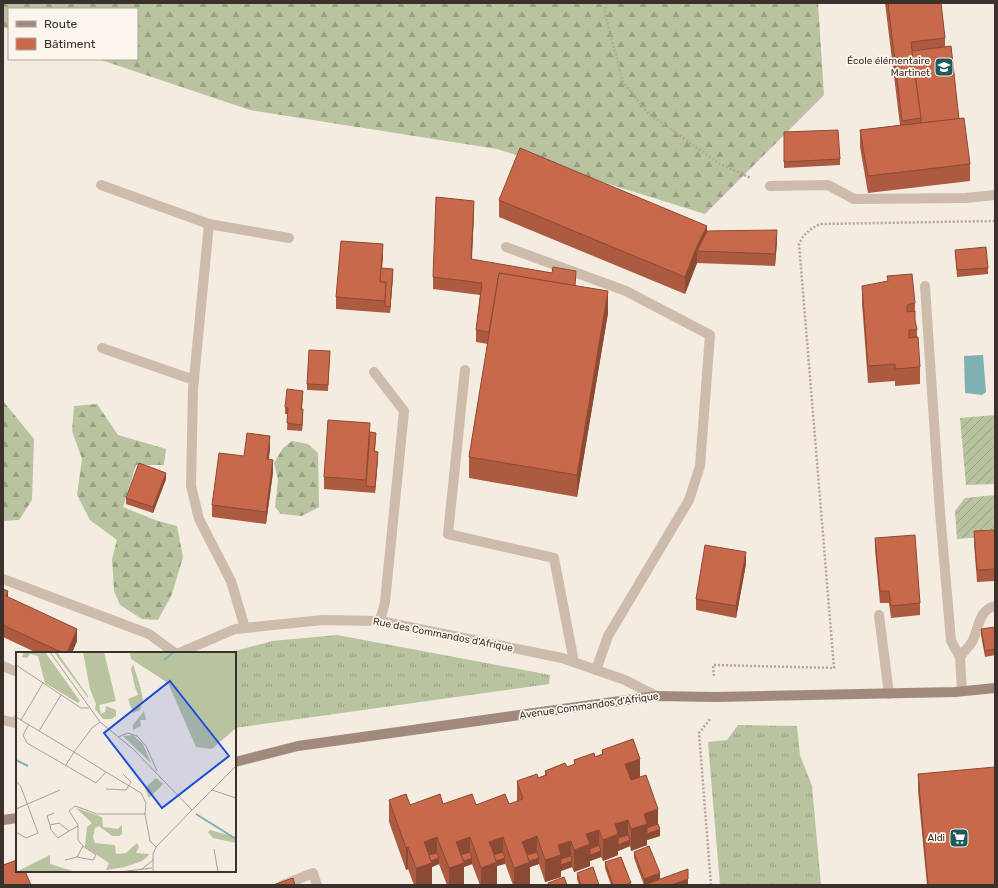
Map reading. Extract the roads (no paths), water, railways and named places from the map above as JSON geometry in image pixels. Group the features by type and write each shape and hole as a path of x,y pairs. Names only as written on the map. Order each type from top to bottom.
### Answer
{"main road":[{"name":"Avenue Commandos d'Afrique","path":"236,762 298,746 656,696 715,697 889,694 995,688"},
{"path":"3,820 16,818"}],"street":[{"path":"102,185 209,224 289,238"},
{"path":"770,186 828,185 854,199 965,198 995,195"},
{"path":"209,224 194,380 191,486 199,519 231,581 245,628"},
{"path":"506,247 626,291 710,336 700,466 689,500 608,636 596,670"},
{"path":"925,286 940,512 951,641 960,657 962,691"},
{"path":"102,348 194,380"},
{"path":"465,370 448,534 554,558 574,662"},
{"path":"374,372 404,410 385,602 380,621"},
{"path":"3,579 149,634 174,652"},
{"path":"960,657 972,642 980,619 990,608 995,606"},
{"path":"879,615 889,694"},
{"name":"Rue des Commandos d'Afrique","path":"181,652 235,629 323,620 380,621 562,658 625,680 656,696"},
{"path":"3,666 16,672"},
{"path":"3,720 15,723 16,722"},
{"path":"283,885 313,873 317,885"}],"water":[{"path":"983,355 986,392 982,395 965,393 964,356"}],"place":[{"name":"École élémentaire Martinet","path":"944,67"},
{"name":"Aldi","path":"959,838"}]}
